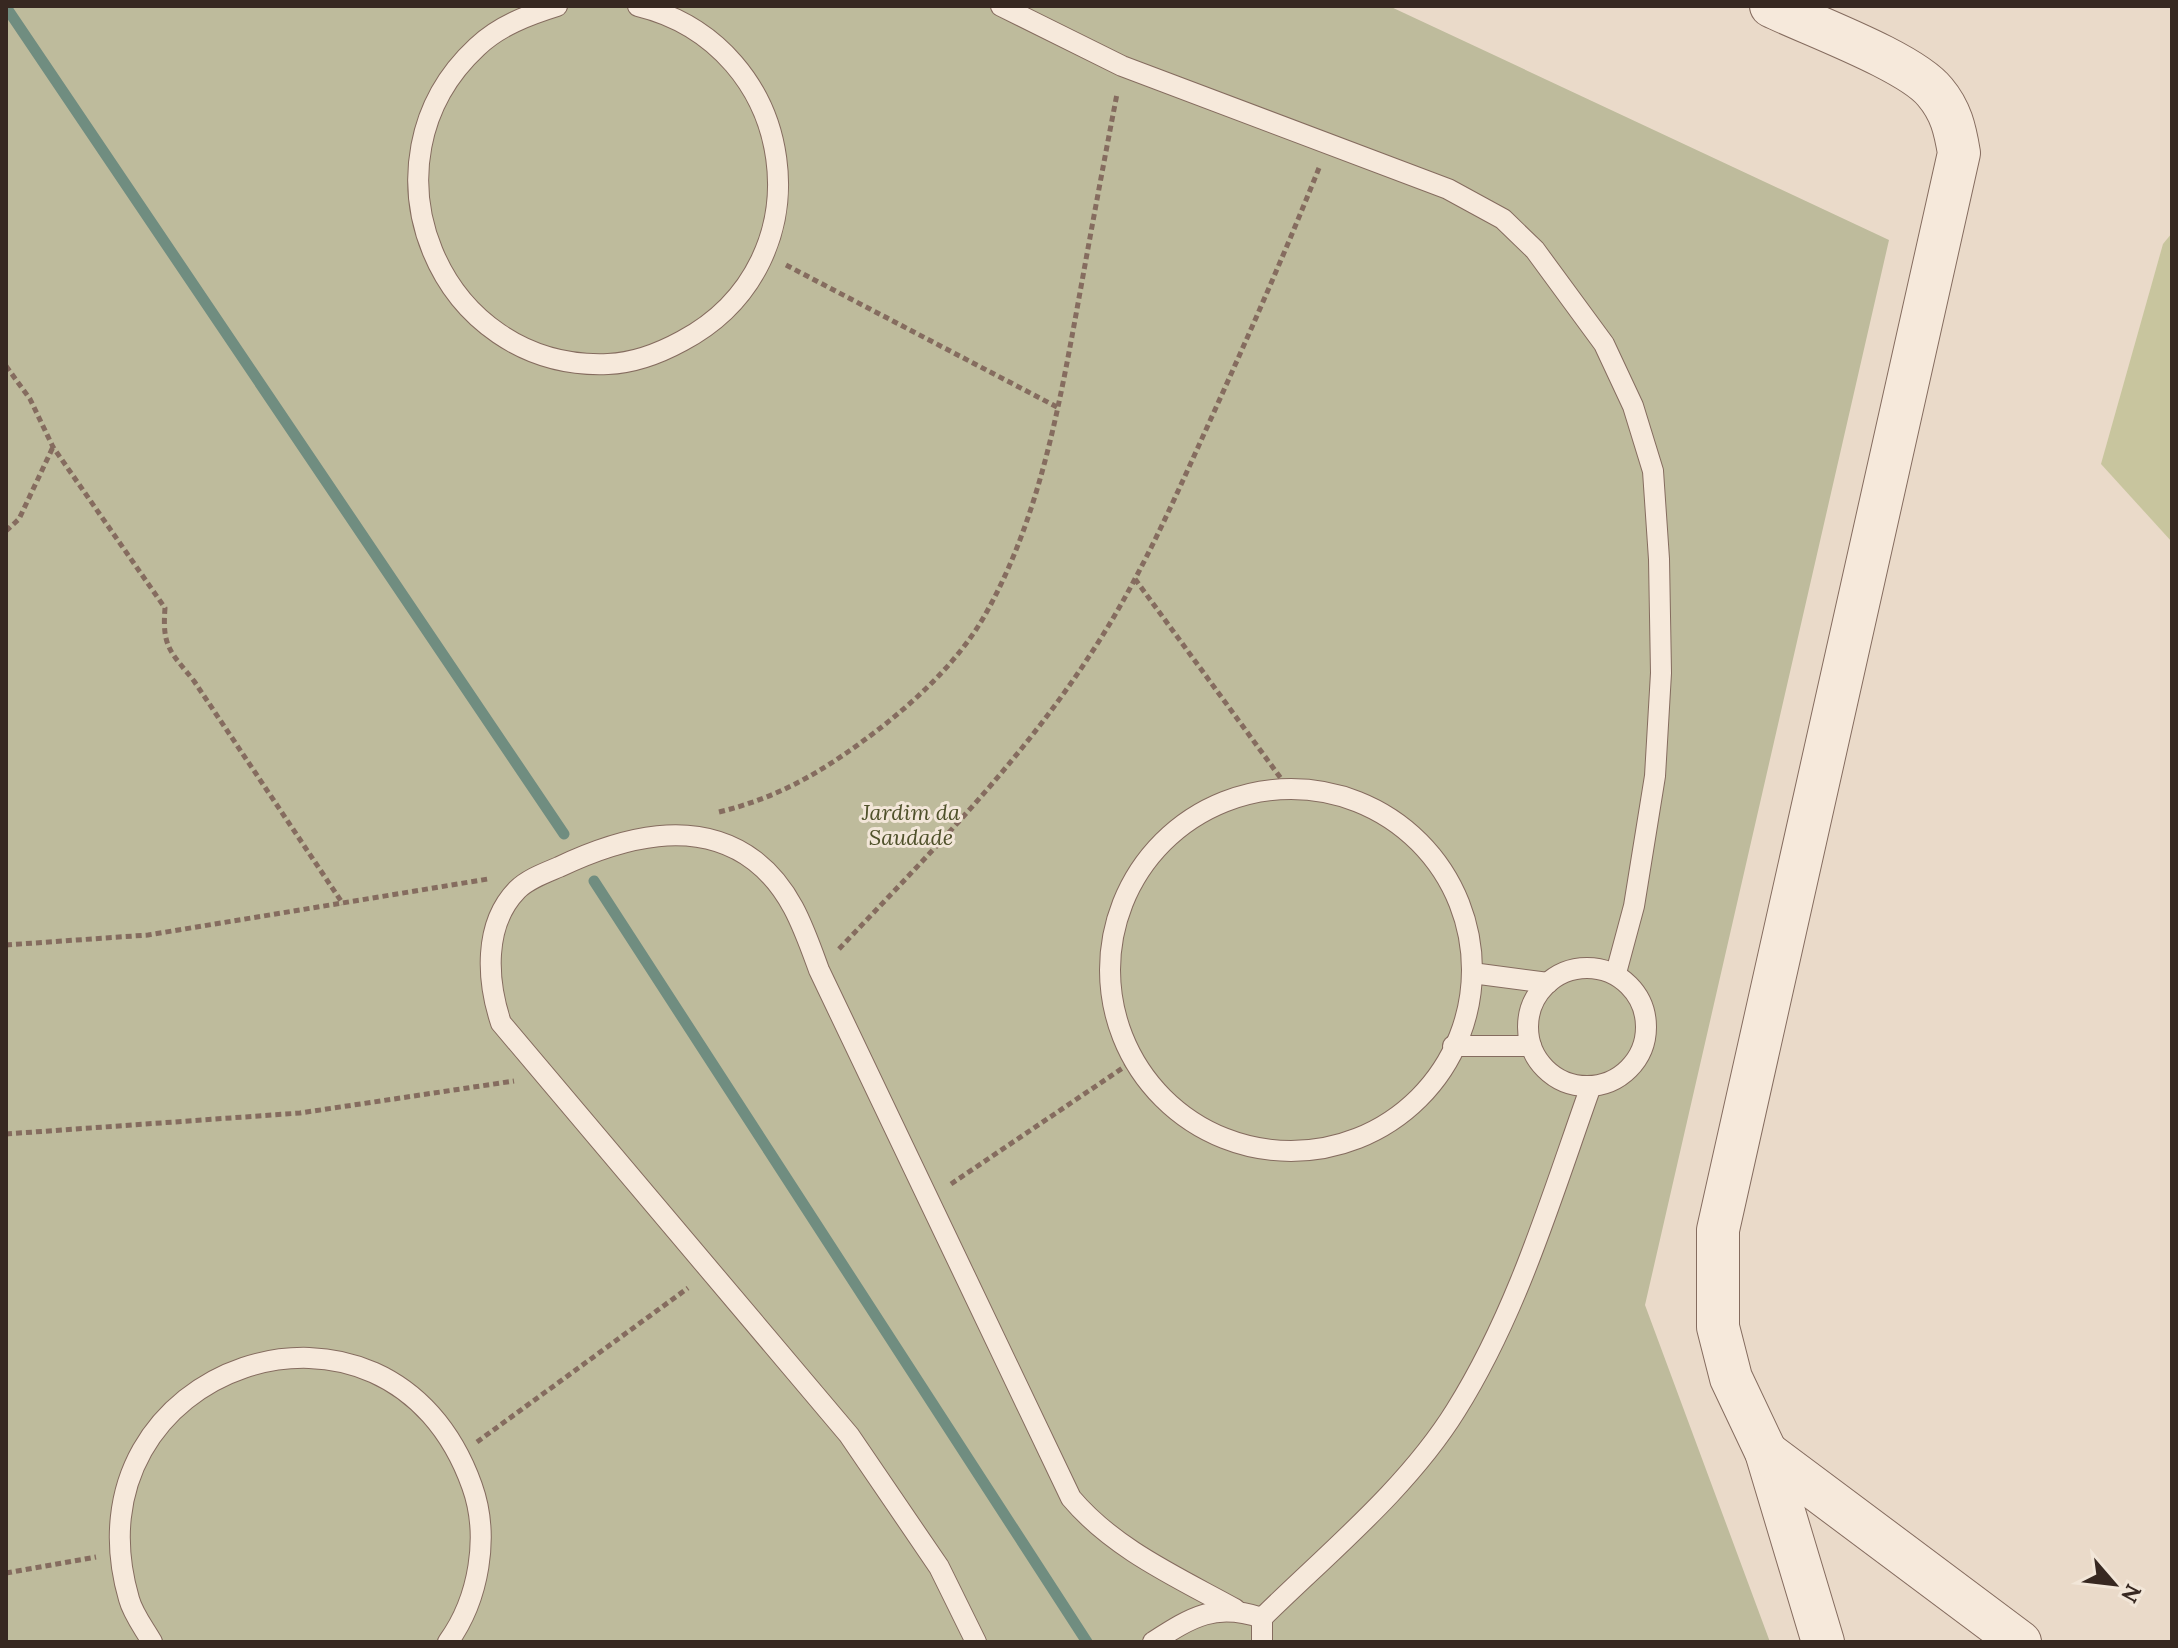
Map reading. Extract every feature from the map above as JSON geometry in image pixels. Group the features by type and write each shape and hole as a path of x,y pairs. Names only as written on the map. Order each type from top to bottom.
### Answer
{"street":[{"path":"1771,6 1896,65 1933,89 1954,120 1959,153 1718,1230 1718,1327 1731,1378 1766,1452 1823,1642"},
{"path":"1766,1452 2020,1642"}],"lane":[{"path":"557,6 519,19 477,46 445,85 424,130 417,179 423,229 442,275 473,314 512,343 559,360 621,361 658,354 702,330 738,297 764,254 778,207 778,158 766,112 742,70 707,36 665,9 638,6"},
{"path":"1001,6 1122,66 1448,189 1503,219 1535,250 1604,344 1633,406 1653,471 1661,673 1655,776 1634,906 1616,973"},
{"path":"1288,788 1336,793 1370,807 1420,841 1449,880 1463,914 1472,973 1465,1022 1441,1072 1404,1112 1356,1140 1302,1152 1248,1147 1202,1129 1163,1100 1133,1061 1115,1017 1109,971 1115,924 1133,880 1161,842 1199,813 1242,795 1288,788"},
{"path":"976,1642 939,1567 849,1435 501,1023 490,975 499,919 516,891 533,879 604,846 684,835 726,844 754,861 778,882 801,919 819,970 1071,1498 1093,1523 1126,1547 1235,1609 1262,1618"},
{"path":"1580,965 1600,966 1616,973 1633,986 1647,1021 1645,1039 1637,1059 1609,1082 1573,1086 1555,1078 1540,1066 1531,1046 1528,1016 1548,983 1564,971 1580,965"},
{"path":"1472,973 1548,983"},
{"path":"1453,1046 1531,1046"},
{"path":"1262,1642 1262,1618 1402,1479 1455,1412 1492,1343 1524,1271 1591,1086"},
{"path":"152,1642 130,1602 119,1552 122,1503 139,1456 167,1415 205,1384 251,1364 300,1356 360,1368 394,1382 432,1413 461,1454 477,1499 481,1547 472,1596 448,1642"},
{"path":"1153,1642 1193,1616 1235,1609"}],"path":[{"path":"684,835 687,824 703,815 757,803 793,788 836,761 892,720 949,664 984,617 1012,560 1039,484 1057,407 1122,66"},
{"path":"819,970 960,822 1023,750 1091,654 1135,579 1277,272 1329,143"},
{"path":"764,254 1057,407"},
{"path":"6,366 30,399 53,447 165,608 163,637 174,656 194,681 343,904"},
{"path":"6,531 19,519 53,447"},
{"path":"1135,579 1288,788"},
{"path":"6,945 148,935 500,877 533,879"},
{"path":"929,1199 1133,1061"},
{"path":"6,1134 300,1113 545,1076"},
{"path":"461,1454 712,1271"},
{"path":"6,1573 119,1552"}],"shaded area":[{"path":"2172,233 2172,542 2101,464 2163,244"}],"green space":[{"name":"Jardim da Saudade","path":"6,6 1389,6 1889,240 1645,1305 1770,1642 6,1642"}],"waterway":[{"path":"6,7 564,834"},
{"path":"594,881 1087,1642"}]}
